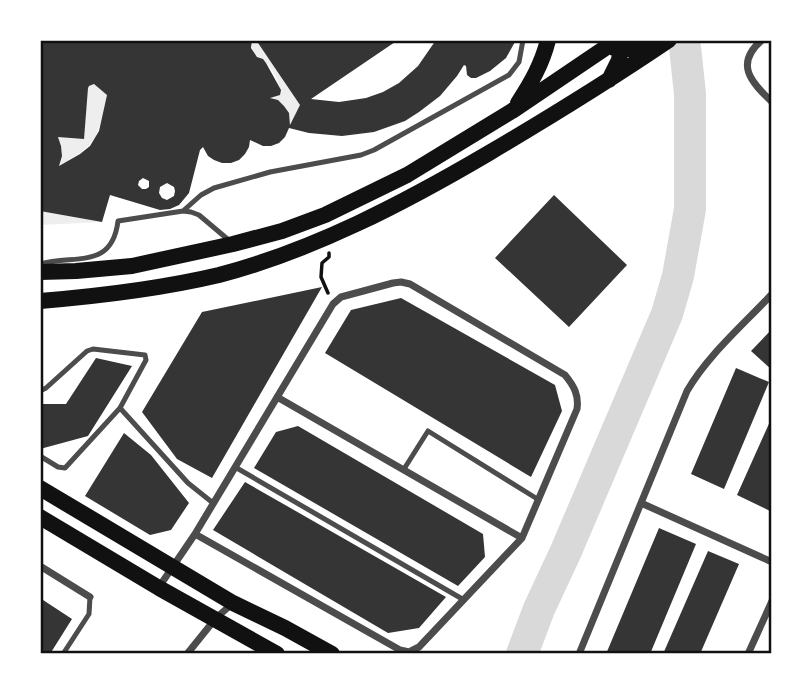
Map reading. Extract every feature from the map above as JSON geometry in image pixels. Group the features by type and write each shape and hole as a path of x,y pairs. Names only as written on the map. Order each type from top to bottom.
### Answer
{"main road":[{"path":"512,110 544,57 548,40"},
{"path":"617,44 629,49 645,40"},
{"path":"40,301 150,289 219,274 276,257 331,236 435,185 608,82 668,40"},
{"path":"40,272 132,266 233,244 282,231 325,215 407,175 617,44"},
{"path":"608,82 615,71 617,44"},
{"path":"40,488 233,603 332,654"},
{"path":"40,517 277,654"}],"street":[{"path":"762,40 753,48 747,59 747,70 751,80 772,102"},
{"path":"159,588 214,503 333,304 341,297 393,283 410,284 565,374 574,386 578,399 577,410 522,538 419,647 409,652 400,650 195,534"},
{"path":"579,654 687,391 696,376 772,294"},
{"path":"277,397 522,538"},
{"path":"641,503 772,562"},
{"path":"40,566 90,597"},
{"path":"748,654 772,601"},
{"path":"187,654 216,618 233,603"}],"lane":[{"path":"183,211 201,195 214,188 270,172 362,155 384,145 509,75 519,62 523,40"},
{"path":"40,264 81,259 106,251 115,238 118,221 183,211 199,215 233,244"},
{"path":"40,391 47,388 87,351 93,349 145,355 146,360 120,408 65,468 58,467 40,456"},
{"path":"120,408 188,484 214,503"},
{"path":"404,470 428,431 538,500"},
{"path":"235,467 464,600"},
{"path":"63,654 89,614 90,597"}],"path":[{"path":"331,236 328,257 322,263 321,277 333,304"}],"shaded area":[{"path":"252,40 256,40 300,105 290,125 285,108 270,98 280,95 279,86 269,66 254,53"},
{"path":"94,84 107,95 98,130 89,145 59,166 61,151 58,137 89,86"},
{"path":"40,211 102,222 40,225"}],"building":[{"path":"40,40 252,40 251,48 257,57 266,63 281,90 280,95 270,98 278,100 284,106 289,113 290,125 300,105 256,40 398,40 311,99 339,102 366,98 399,83 418,66 436,40 516,40 506,58 490,71 471,78 464,65 440,96 419,112 405,121 374,132 342,136 289,128 279,143 271,146 263,146 250,140 245,154 231,163 214,160 203,147 189,193 179,205 170,209 160,210 110,195 102,222 40,211","holes":["94,84 107,95 99,131 90,146 59,166 62,156 58,137 84,139 88,88","143,178 149,181 149,187 142,189 138,185","167,183 174,187 174,196 167,200 162,198 160,187"]},
{"path":"554,195 627,265 569,327 495,258"},
{"path":"322,287 212,478 177,459 142,412 202,312"},
{"path":"401,298 555,385 562,411 531,477 325,353 351,310"},
{"path":"772,329 772,370 751,351"},
{"path":"96,358 132,366 88,436 40,449 40,404 66,404"},
{"path":"736,368 769,382 724,489 691,474"},
{"path":"772,417 772,508 770,511 737,495"},
{"path":"298,426 483,534 485,557 458,586 254,468 276,432"},
{"path":"124,433 151,455 189,503 171,530 150,535 85,496"},
{"path":"245,482 446,597 419,628 388,633 213,530"},
{"path":"659,528 696,544 650,654 606,654"},
{"path":"708,551 739,564 700,654 663,654"},
{"path":"40,598 72,619 50,654 40,654"}],"waterway":[{"path":"522,654 667,314 678,276 690,209 690,94 685,47"}]}
